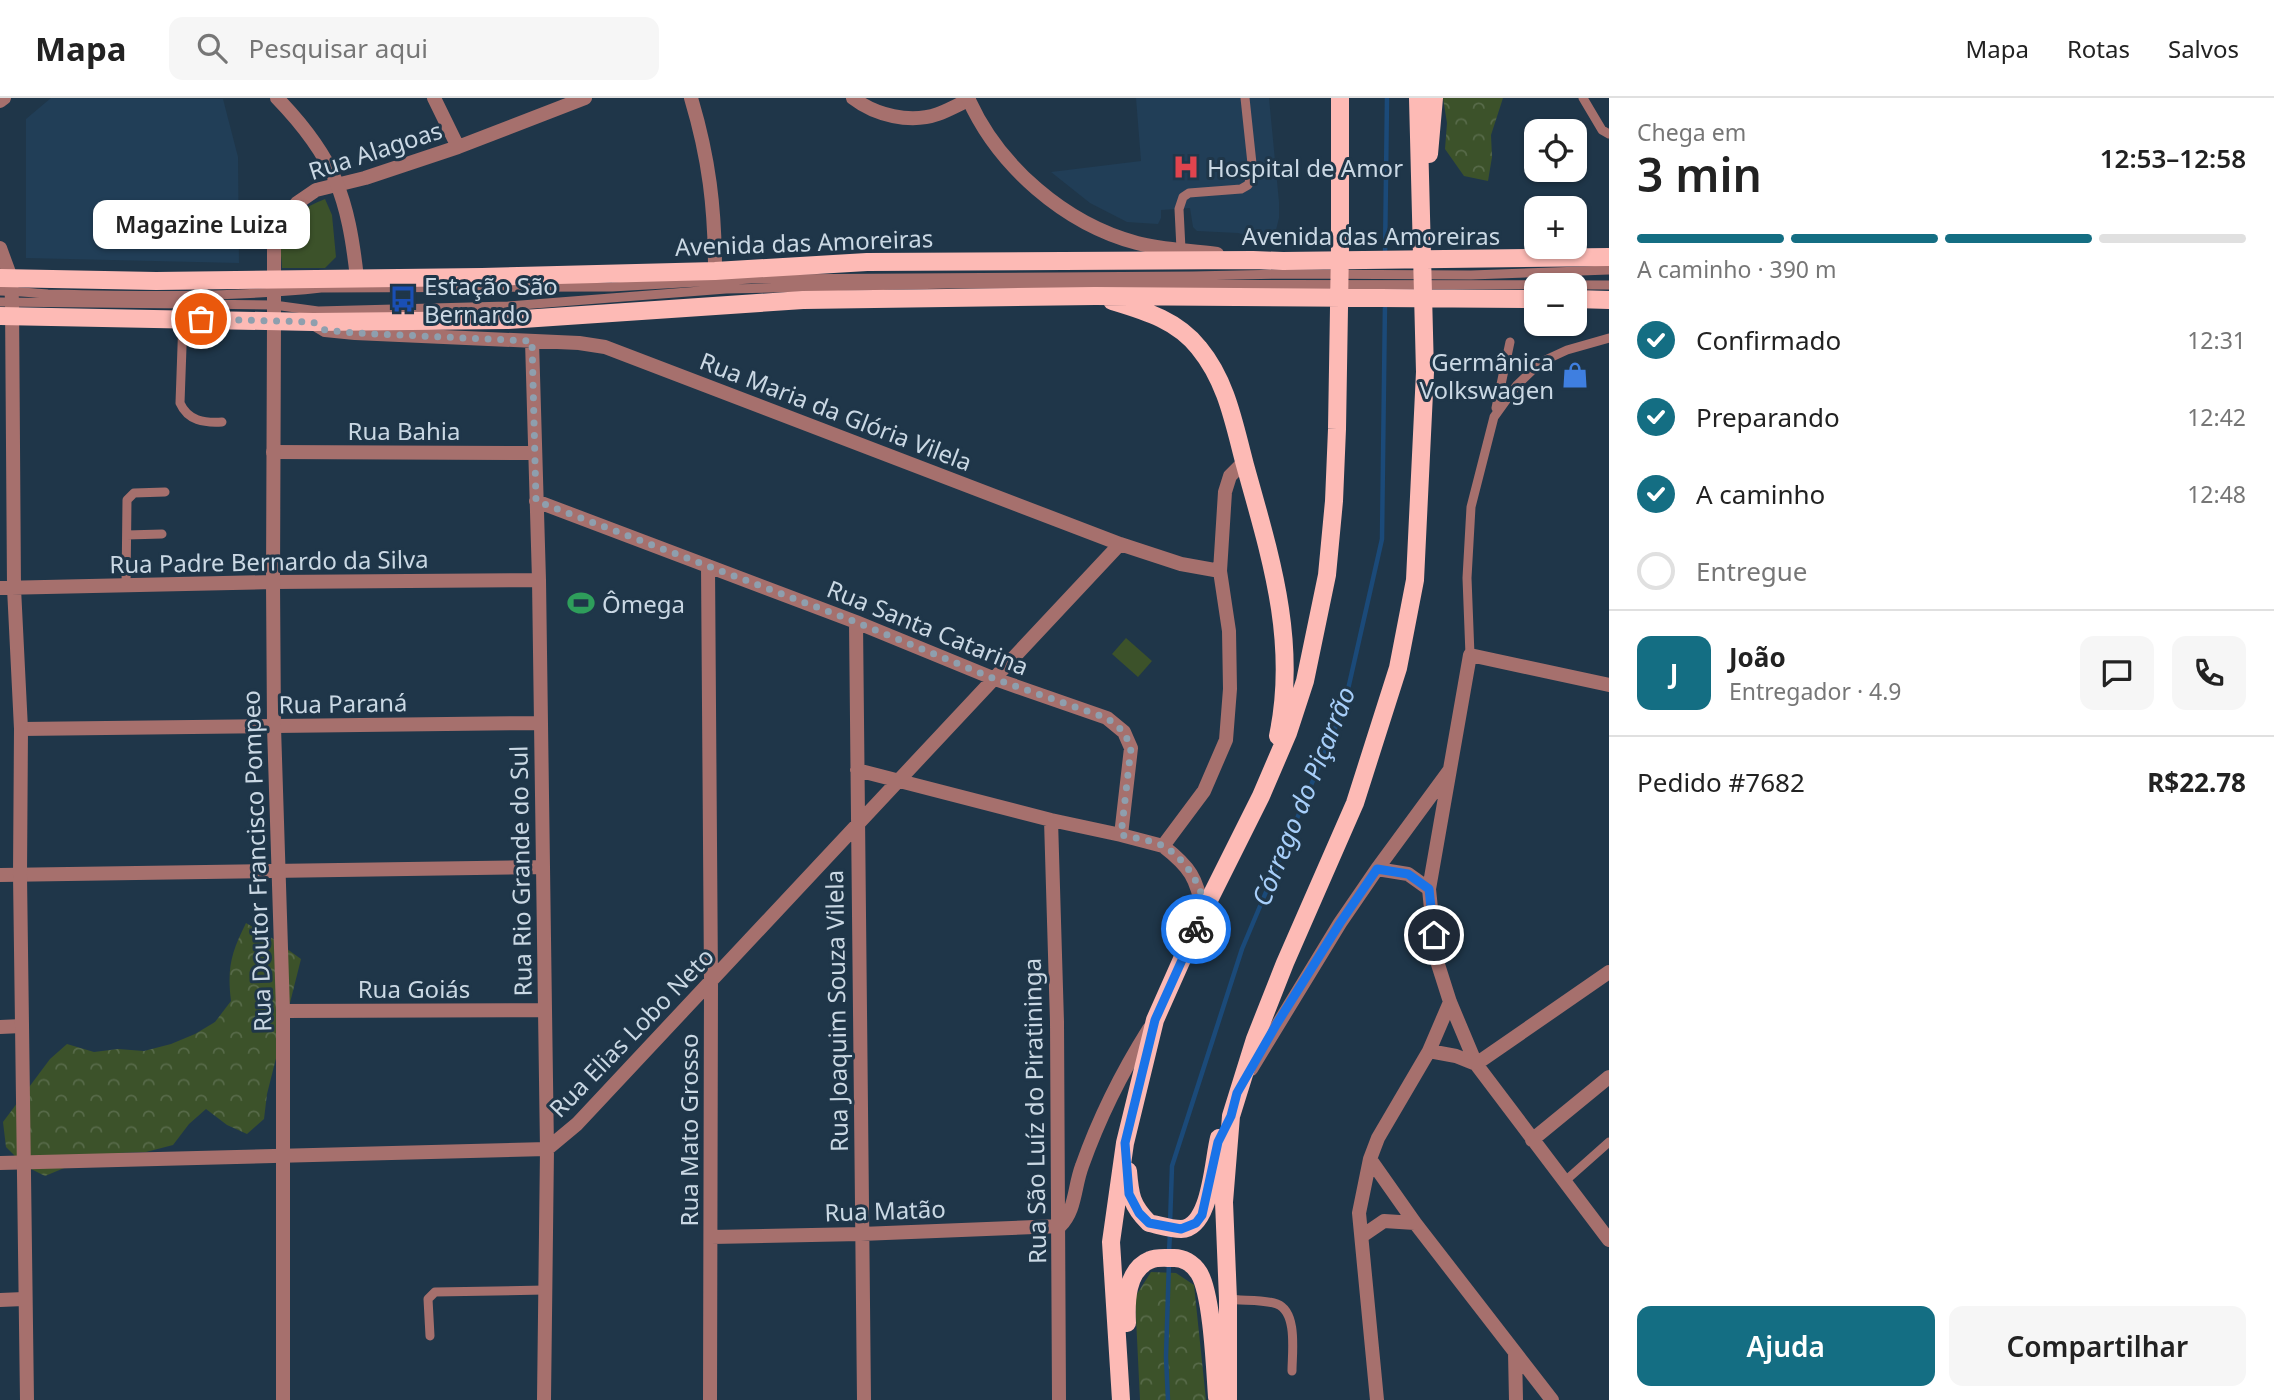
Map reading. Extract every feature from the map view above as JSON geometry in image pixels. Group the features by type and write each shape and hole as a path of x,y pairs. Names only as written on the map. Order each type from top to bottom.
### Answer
{"main road":[{"path":"1334,98 1340,120"},
{"path":"1121,1400 1111,1242 1125,1143 1155,1020 1288,733 1306,681 1327,575 1337,429 1340,98"},
{"path":"1228,1400 1224,1202 1231,1116 1255,1038 1355,803 1398,668 1415,580 1425,372 1419,128 1421,98"},
{"path":"1422,234 1434,98"},
{"name":"Avenida das Amoreiras","path":"6,297 183,319 275,300 357,278 715,271 867,262 1253,260 1283,268 1473,273 1609,257"},
{"name":"Avenida das Amoreiras","path":"6,297 156,281 275,300 313,322 508,320 803,300 1291,291 1460,299 1524,299"},
{"path":"1096,296 1148,312 1177,327 1200,348 1219,378 1232,409 1273,562 1282,616 1285,681 1279,732 1269,777"},
{"path":"1587,299 1609,300"},
{"path":"1125,1143 1129,1194 1139,1213 1149,1223 1181,1229 1196,1223 1202,1215 1218,1142 1231,1116"},
{"path":"1121,1400 1129,1338 1126,1306 1128,1290 1141,1267 1150,1260 1177,1257 1198,1270 1206,1289 1218,1400"}],"street":[{"path":"277,98 322,151 338,184 347,211 357,278"},
{"path":"434,98 458,147"},
{"name":"Rua Alagoas","path":"275,300 274,240 284,218 297,203 316,190 365,178 458,147 563,102 585,98"},
{"path":"691,98 709,169 715,219 715,271"},
{"path":"853,98 863,106 889,116 913,118 936,115 969,99 980,124 1016,167 1058,205 1084,222 1123,239 1155,247 1253,260"},
{"path":"0,248 6,297 7,588 21,729 20,874 27,1400"},
{"name":"Rua Doutor Francisco Pompeo","path":"275,300 274,727 283,1011 284,1400"},
{"name":"Rua Maria da Glória Vilela","path":"313,322 325,330 355,333 579,343 605,347 1120,544 1181,564 1220,571"},
{"name":"Rua Rio Grande do Sul","path":"532,341 539,580 547,1149 544,1400"},
{"name":"Rua Bahia","path":"273,453 534,453"},
{"path":"1163,846 1204,791 1226,740 1230,689 1229,631 1220,571 1225,492 1230,476 1244,461"},
{"name":"Rua Santa Catarina","path":"536,501 856,622 995,679 1107,718 1124,732 1131,748 1121,835"},
{"name":"Rua Elias Lobo Neto","path":"0,1163 547,1149 577,1124 1120,544"},
{"name":"Rua Mato Grosso","path":"708,566 710,1400"},
{"name":"Rua Padre Bernardo da Silva","path":"7,588 539,580"},
{"name":"Rua Joaquim Souza Vilela","path":"856,622 864,1400"},
{"path":"1609,685 1470,655 1429,889 1436,958 1450,1002 1476,1064 1609,1240"},
{"name":"Rua Paraná","path":"21,729 540,723"},
{"path":"1237,1093 1340,923 1452,768"},
{"path":"857,770 1163,846 1191,872 1199,886 1203,912"},
{"name":"Rua São Luíz do Piratininga","path":"1051,820 1057,1022 1059,1400"},
{"path":"0,875 542,867"},
{"path":"1377,869 1408,874 1429,889"},
{"path":"1476,1064 1609,972"},
{"path":"1377,1400 1359,1213 1370,1159 1378,1138 1390,1113 1429,1051 1450,1002"},
{"name":"Rua Goiás","path":"283,1011 545,1010"},
{"path":"1059,1227 1067,1219 1073,1204 1081,1167 1103,1114 1155,1020"},
{"path":"0,1027 22,1026"},
{"path":"1429,1051 1456,1056 1476,1064"},
{"path":"1532,1140 1609,1077"},
{"path":"1370,1159 1415,1223 1552,1400"},
{"path":"1362,1236 1384,1222 1415,1223"},
{"name":"Rua Matão","path":"711,1237 1059,1227"},
{"path":"0,1300 24,1299"},
{"path":"1515,1352 1516,1400"}],"lane":[{"path":"1181,249 1179,209 1183,197 1189,193 1241,189 1248,185 1253,173 1245,98"},
{"path":"1583,98 1602,130 1609,134"},
{"path":"275,300 321,288 612,287 751,279 1194,276 1283,268"},
{"path":"6,297 275,300 318,311 508,306 726,289 823,286 1111,283 1291,291 1473,273 1609,270"},
{"path":"1473,273 1609,285"},
{"path":"183,319 180,403 184,411 195,420 222,422"},
{"path":"1494,417 1517,384 1541,362 1567,350 1609,338"},
{"path":"1470,655 1467,578 1471,507 1510,342"},
{"path":"126,586 127,500 134,493 165,492"},
{"path":"127,535 162,534"},
{"path":"1564,1182 1609,1142"},
{"path":"430,1336 428,1298 435,1292 545,1290"},
{"path":"1228,1299 1276,1304 1286,1311 1292,1322 1292,1371"}],"shaded area":[{"path":"51,98 223,99 238,157 239,263 26,258 26,119"},
{"name":"Hospital de Amor","path":"1136,98 1269,98 1279,202 1279,218 1273,242 1238,233 1197,231 1193,227 1190,208 1161,210 1158,224 1127,222 1090,203 1051,172 1141,161"}],"green space":[{"path":"1443,98 1503,98 1491,135 1492,157 1488,181 1464,176 1445,149 1447,123"},
{"path":"325,199 332,215 336,257 325,268 282,268 280,243 286,225 304,209"},
{"path":"1126,638 1152,661 1138,677 1112,654"},
{"path":"246,923 301,959 267,1094 264,1119 247,1134 227,1125 206,1109 189,1124 173,1145 146,1152 118,1153 94,1163 69,1166 45,1176 25,1166 6,1147 3,1122 50,1059 67,1044 94,1052 118,1049 144,1051 171,1044 215,1022 231,1001 231,961"},
{"path":"1151,1272 1176,1273 1194,1285 1206,1400 1140,1400 1135,1297"}],"waterway":[{"name":"Córrego do Piçarrão","path":"1385,256 1387,98"},
{"name":"Córrego do Piçarrão","path":"1170,1224 1172,1166 1242,949 1344,707 1382,539 1385,303"},
{"name":"Córrego do Piçarrão","path":"1169,1252 1170,1233"},
{"name":"Córrego do Piçarrão","path":"1168,1400 1166,1357 1169,1261"}],"way so far":[{"path":"201,319 313,322 325,330 355,333 532,341 536,501 856,622 995,679 1107,718 1124,732 1131,748 1121,835 1163,846 1191,872 1199,886 1203,912 1196,929"}],"place":[{"name":"Hospital de Amor","path":"1186,167"},
{"name":"Estação São Bernardo","path":"403,299"},
{"name":"Magazine Luiza","path":"201,319"},
{"name":"Germânica Volkswagen","path":"1575,375"},
{"name":"Ômega","path":"581,603"}],"route":[{"path":"1196,929 1155,1020 1125,1143 1129,1194 1139,1213 1149,1223 1181,1229 1190,1227 1202,1215 1218,1142 1231,1116 1237,1093 1276,1025 1377,869 1408,874 1429,889 1434,935"}]}
